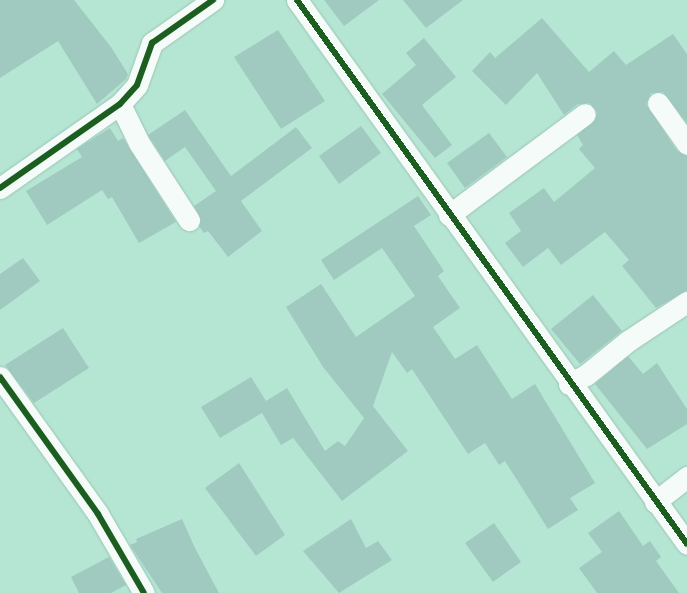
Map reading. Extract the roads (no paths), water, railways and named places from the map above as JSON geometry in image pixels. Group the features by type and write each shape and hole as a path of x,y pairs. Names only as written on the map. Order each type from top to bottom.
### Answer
{"street":[{"path":"0,188 120,104 137,85 152,43 213,0"},
{"path":"297,0 569,384 687,544"},
{"path":"658,103 687,144"},
{"path":"120,104 139,143 189,220"},
{"path":"449,215 585,114"},
{"path":"569,384 586,375 628,341 687,302"},
{"path":"0,377 98,514 144,593"},
{"path":"655,502 687,477"}]}
